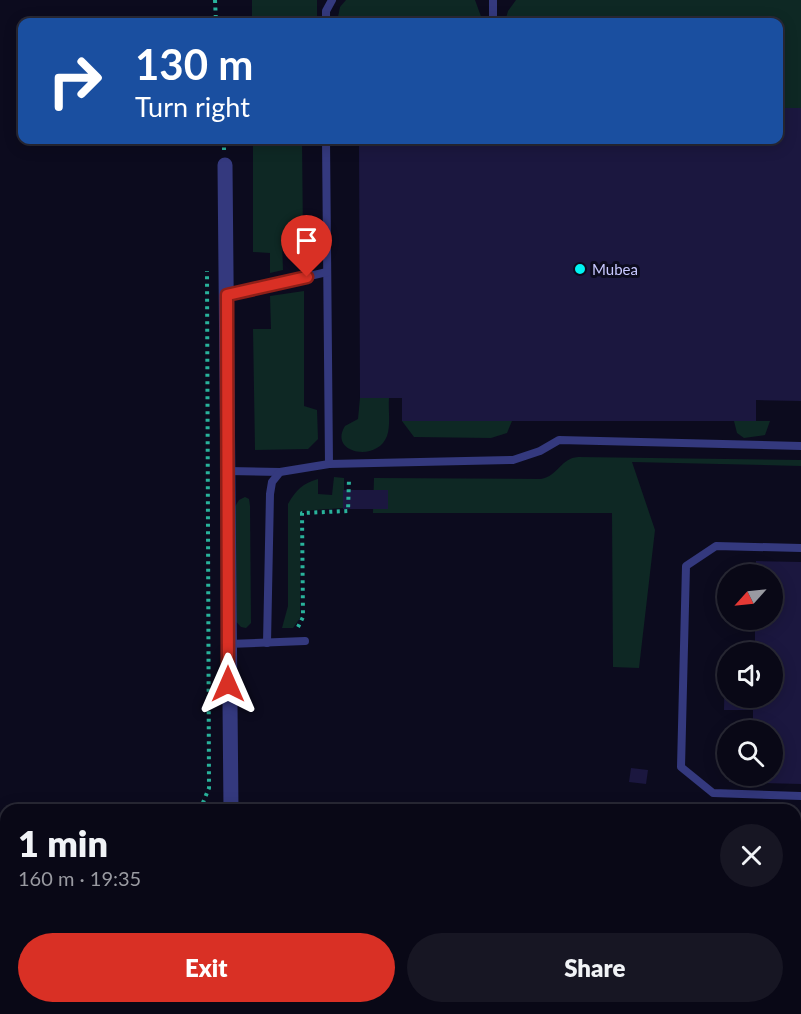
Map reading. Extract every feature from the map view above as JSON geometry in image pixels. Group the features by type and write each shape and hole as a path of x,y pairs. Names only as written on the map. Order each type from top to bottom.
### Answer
{"street":[{"path":"225,165 231,804"}],"lane":[{"path":"326,18 326,11 332,0"},
{"path":"493,0 493,18"},
{"path":"327,144 329,464"},
{"path":"227,295 327,272"},
{"path":"228,471 280,472 329,464 513,460 540,451 559,440 801,446"},
{"path":"267,642 270,495 272,482 280,472"},
{"path":"801,548 716,546 686,566 681,767 712,793 801,796"},
{"path":"228,644 305,641"}],"path":[{"path":"215,0 216,18"},
{"path":"202,804 208,788 207,261"},
{"path":"292,631 301,624 303,617 302,513 348,511 349,479"}],"green space":[{"path":"252,0 317,0 317,18 252,18"},
{"path":"346,0 475,0 482,18 338,18 340,7"},
{"path":"516,0 801,0 801,108 783,108 783,18 506,18"},
{"path":"253,144 302,144 303,237 282,241 283,270 270,273 270,253 253,252"},
{"path":"304,291 304,406 317,410 318,439 308,449 255,450 253,329 271,329 270,296"},
{"path":"360,398 389,398 387,436 374,450 365,452 348,448 343,443 342,435 345,426 358,419"},
{"path":"402,421 512,421 507,433 491,438 414,437"},
{"path":"734,421 770,421 765,435 744,438 737,433"},
{"path":"578,457 801,460 801,466 632,462 655,530 639,668 613,667 612,513 373,513 374,478 541,479 552,474 567,460"},
{"path":"334,477 344,478 344,508 300,511 300,618 293,628 282,628 288,606 288,504 300,488 318,479 318,494 332,495"},
{"path":"245,497 249,499 250,506 251,623 246,628 241,627 228,613 228,518 239,500"}],"building":[{"name":"Mubea","path":"783,108 801,108 801,401 756,400 756,421 402,421 402,398 360,398 359,144 783,144"},
{"path":"343,490 388,490 388,509 343,509"},
{"path":"756,561 801,562 801,784 783,784 783,720 753,720 753,710 724,710 724,708 783,708 783,642 755,642 755,630 783,630 783,564 756,564"},
{"path":"631,768 648,770 646,784 629,782"}],"place":[{"name":"Mubea","path":"580,269"}],"route":[{"path":"228,684 227,295 307,277"}]}
